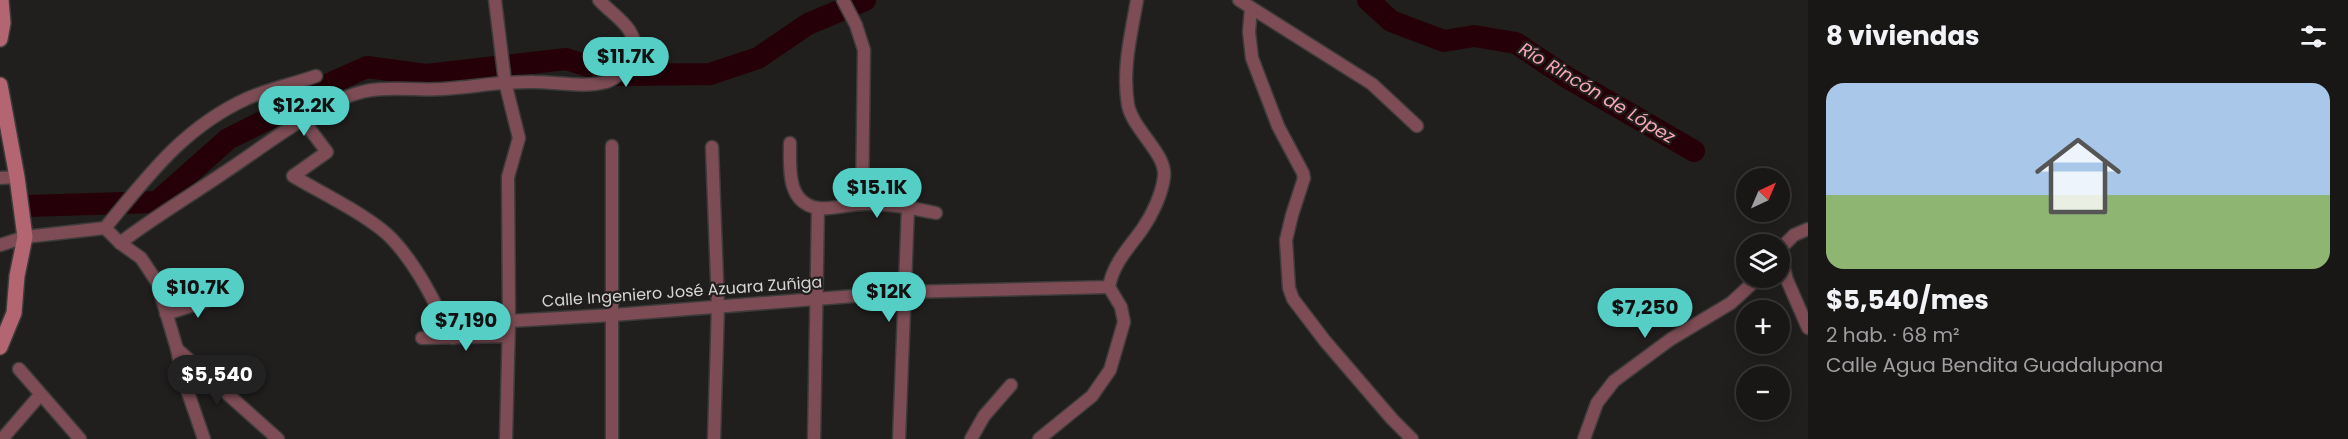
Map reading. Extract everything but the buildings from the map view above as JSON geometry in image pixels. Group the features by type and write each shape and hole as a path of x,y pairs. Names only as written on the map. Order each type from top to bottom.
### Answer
{"main road":[{"path":"0,39 3,23 1,0"},
{"path":"0,85 17,177 25,237 17,276 14,313 0,347"}],"street":[{"path":"495,0 505,82 519,138 508,177 509,321 506,439"},
{"path":"120,243 156,215 196,192 303,120 335,103 364,92 384,88 441,90 505,82 592,84 608,81 636,55 636,44 628,27 599,0"},
{"path":"843,0 859,32 864,50 862,204"},
{"path":"1039,439 1092,396 1110,370 1125,322 1121,307 1108,287 1113,270 1120,258 1150,216 1164,175 1163,166 1138,129 1129,106 1126,63 1137,0"},
{"path":"1239,0 1372,84 1417,126"},
{"path":"1251,8 1249,32 1252,58 1278,126 1302,168 1304,178 1287,240 1287,271 1293,299 1325,341 1412,439"},
{"path":"0,245 25,237 105,228 176,145 212,117 248,98 316,76"},
{"path":"303,120 327,152 292,176 369,222 392,239 414,266 453,338"},
{"path":"790,143 792,186 799,198 818,208 862,204 936,213"},
{"path":"612,146 612,439"},
{"path":"712,147 717,306 714,439"},
{"path":"0,178 17,177"},
{"path":"814,439 818,208"},
{"path":"899,439 904,369 908,208"},
{"path":"105,228 120,243 141,258 157,282 183,378 204,439"},
{"path":"1790,239 1808,229"},
{"name":"Calle Ingeniero José Azuara Zuñiga","path":"509,321 905,292 1108,287"},
{"path":"1790,287 1808,328"},
{"path":"1584,439 1597,403 1614,381 1671,339 1731,303 1747,288"},
{"path":"166,314 221,296"},
{"path":"422,338 508,336"},
{"path":"177,349 278,439"},
{"path":"19,369 80,439"},
{"path":"971,439 984,416 1011,385"},
{"path":"2,439 40,395"}],"waterway":[{"name":"Río Rincón de López","path":"28,206 157,202 228,139 284,111 329,84 367,67 426,75 566,59 617,75 710,74 758,58 808,24 865,0"},
{"name":"Río Rincón de López","path":"1368,0 1391,21 1444,41 1474,36 1516,43 1568,78 1694,151"}]}
